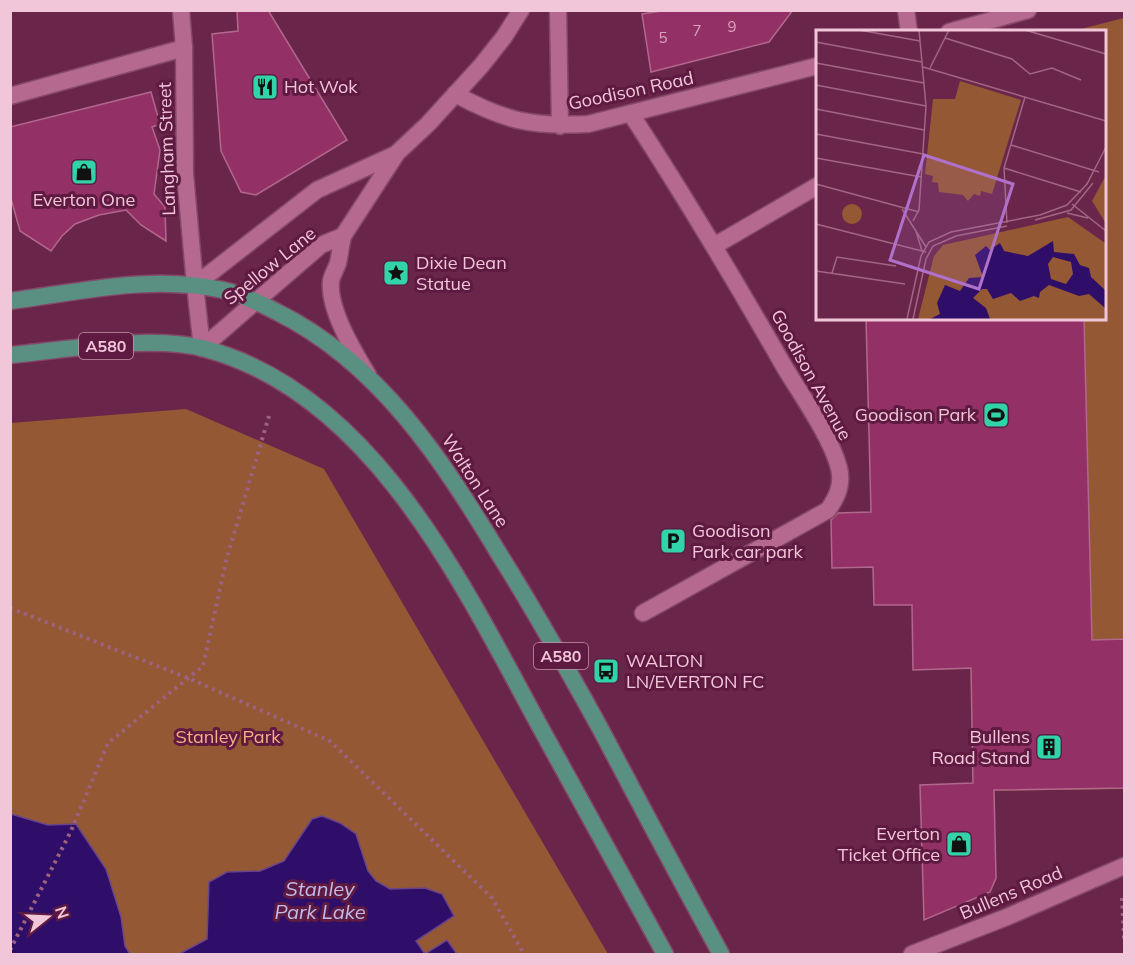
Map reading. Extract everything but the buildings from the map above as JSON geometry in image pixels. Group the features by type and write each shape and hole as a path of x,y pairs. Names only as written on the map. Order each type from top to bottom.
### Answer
{"highway":[{"name":"Walton Lane","path":"10,301 141,284 171,283 223,290 257,302 308,328 333,345 370,378 431,447 473,510 553,640 721,954"},
{"name":"A580","path":"10,355 131,344 166,344 202,348 254,366 297,390 355,442 388,477 447,562 492,639 665,954"}],"street":[{"name":"Langham Street","path":"181,10 184,48 185,174 202,348"},
{"name":"Spellow Lane","path":"202,348 321,245 343,236 397,153 455,94 504,37 520,10"},
{"path":"558,10 560,126"},
{"path":"906,10 909,30"},
{"path":"956,30 1028,10"},
{"path":"10,96 184,48"},
{"name":"Goodison Road","path":"455,94 487,111 513,120 560,126 588,124 816,66"},
{"name":"Goodison Avenue","path":"631,114 683,194 827,440 839,469 840,492 828,510 644,613"},
{"name":"Spellow Lane","path":"195,285 316,190 397,153"},
{"path":"714,246 816,187"},
{"path":"343,236 331,281 333,298 348,338 370,378"},
{"name":"Bullens Road","path":"912,954 1007,917 1122,867"}],"path":[{"path":"10,950 66,841 108,743 203,666 226,561 269,416"},
{"path":"10,608 188,678 330,741 492,898 524,954"},
{"path":"1122,867 1125,939"}],"green space":[{"name":"Goodison Park","path":"1124,18 1124,789 973,791 971,669 913,670 912,605 874,605 873,567 832,568 831,513 871,512 866,320 1105,320 1105,30 1077,30"},
{"name":"Stanley Park","path":"186,409 324,469 608,954 11,954 11,423"}],"water":[{"path":"11,814 48,825 76,824 106,869 121,917 125,946 130,954 11,954"},
{"name":"Stanley Park Lake","path":"322,816 340,823 356,834 368,871 376,881 390,889 425,888 442,894 454,916 416,941 425,954 179,954 207,939 209,882 227,872 260,871 284,861 312,819"},
{"path":"447,940 457,954 425,954"}],"place":[{"name":"Hot Wok","path":"265,87"},
{"name":"Everton One","path":"84,172"},
{"name":"Dixie Dean Statue","path":"396,273"},
{"name":"Goodison Park","path":"996,415"},
{"name":"Goodison Park car park","path":"673,541"},
{"name":"WALTON LN/EVERTON FC","path":"606,671"},
{"name":"Bullens Road Stand","path":"1049,747"},
{"name":"Everton Ticket Office","path":"959,844"}]}
